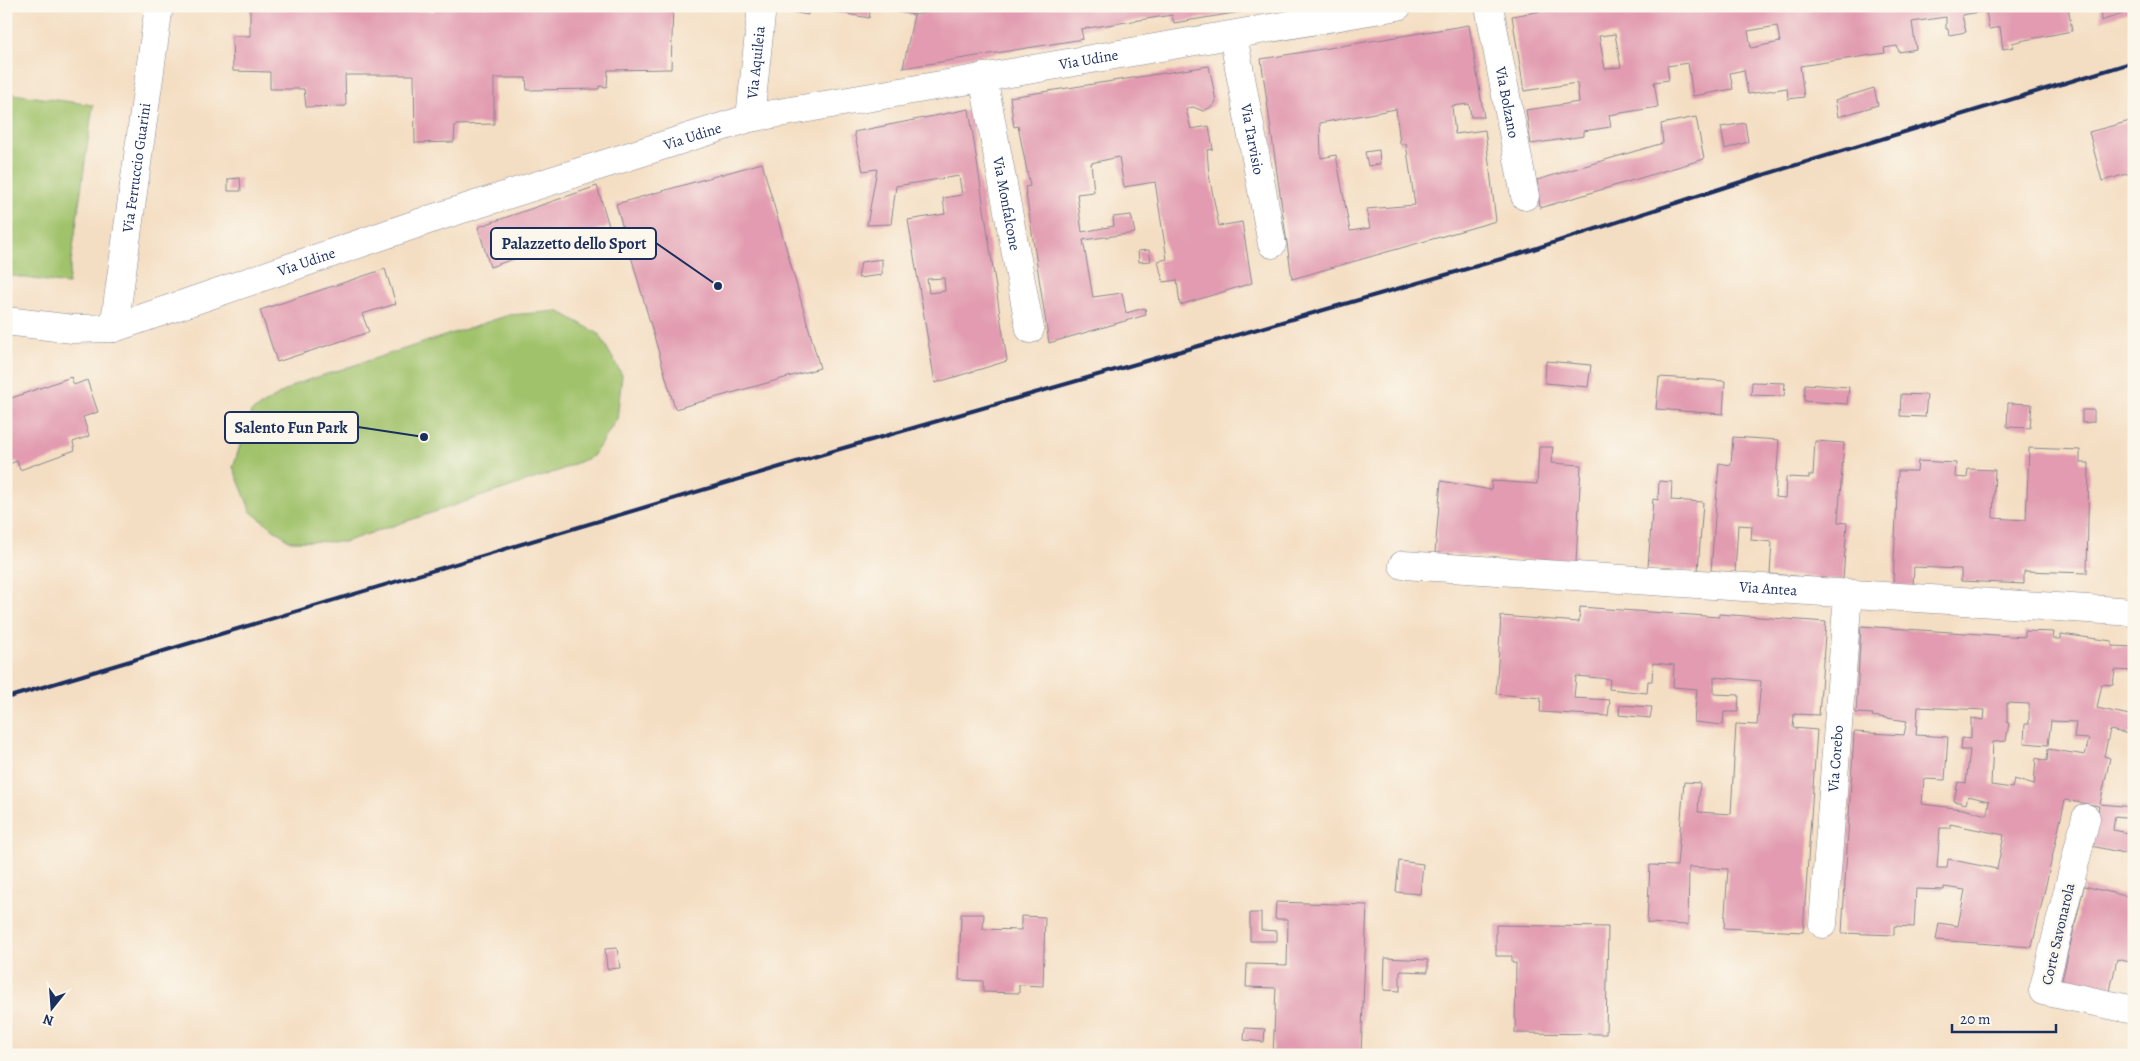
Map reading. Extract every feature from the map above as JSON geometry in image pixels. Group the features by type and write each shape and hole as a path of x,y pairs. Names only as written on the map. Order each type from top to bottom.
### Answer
{"street":[{"name":"Via Ferruccio Guarini","path":"114,328 159,6"},
{"name":"Via Aquileia","path":"750,118 762,6"},
{"name":"Via Udine","path":"6,321 73,329 114,328 431,219 750,118 1398,6"},
{"name":"Via Bolzano","path":"1489,6 1525,196"},
{"name":"Via Tarvisio","path":"1233,35 1272,244"},
{"name":"Via Monfalcone","path":"982,78 1030,329"},
{"name":"Via Antea","path":"1403,565 2134,612"},
{"name":"Via Corebo","path":"1823,924 1848,593"},
{"name":"Corte Savonarola","path":"2086,818 2043,991 2134,1010"}],"green space":[{"path":"6,93 93,105 68,284 6,275"},
{"path":"558,311 599,334 622,375 617,419 593,456 558,471 344,542 290,541 251,512 233,467 251,412 296,384 509,315"}],"building":[{"path":"250,6 329,6 329,10 434,11 434,6 673,6 671,69 608,70 607,87 599,86 599,89 527,90 526,78 494,78 494,124 455,125 454,142 415,143 414,75 345,75 346,106 306,107 304,89 270,89 270,72 233,71 232,36 250,36"},
{"path":"793,6 871,6 869,18 808,7 808,15 792,12"},
{"path":"894,6 916,6 914,15 893,11"},
{"path":"929,6 1270,7 1174,23 1172,15 1081,29 1083,39 903,68 914,15 930,12"},
{"path":"1572,6 2068,6 2072,31 2012,43 2014,47 2003,49 2000,27 1989,29 1986,11 1962,15 1966,32 1949,35 1948,29 1946,29 1946,17 1912,22 1916,49 1899,52 1897,46 1884,48 1885,53 1800,66 1804,97 1788,99 1787,88 1748,94 1744,70 1730,73 1733,89 1693,96 1688,63 1667,66 1669,80 1654,82 1658,107 1609,115 1611,127 1584,131 1584,136 1531,144 1526,110 1579,102 1577,83 1524,91 1512,16","holes":["1777,26 1780,42 1751,48 1748,31","1615,34 1621,67 1605,69 1599,36"]},
{"path":"2100,6 2134,6 2134,10 2101,21"},
{"path":"1469,25 1484,117 1471,117 1469,104 1452,106 1455,134 1485,130 1496,221 1292,279 1261,59","holes":["1396,109 1400,144 1406,144 1415,205 1366,209 1370,228 1350,231 1336,155 1321,158 1320,123"]},
{"path":"1209,66 1216,101 1213,106 1203,111 1193,107 1186,109 1191,129 1209,126 1213,149 1207,150 1209,175 1219,226 1242,222 1252,283 1180,305 1177,280 1163,282 1158,261 1167,259 1155,182 1124,187 1119,157 1091,163 1094,192 1077,194 1082,232 1114,226 1113,217 1131,215 1135,233 1083,240 1093,297 1122,293 1126,313 1145,308 1146,315 1049,343 1025,187 1030,186 1018,126 1014,127 1010,97"},
{"path":"1874,88 1878,105 1838,117 1835,100"},
{"path":"969,109 1007,361 935,383 908,220 945,214 943,198 962,195 959,176 896,186 891,224 867,225 877,169 863,171 854,132","holes":["944,278 945,291 929,293 927,279"]},
{"path":"1696,117 1704,159 1540,208 1537,180 1663,143 1661,124"},
{"path":"2134,120 2134,172 2102,181 2089,132"},
{"path":"1745,123 1748,142 1725,149 1721,127"},
{"path":"1379,150 1380,164 1368,166 1365,152"},
{"path":"762,163 820,368 675,409 616,204"},
{"path":"240,178 241,191 228,191 228,179"},
{"path":"597,186 609,226 490,267 478,227"},
{"path":"1149,250 1151,261 1139,262 1138,251"},
{"path":"882,259 882,275 858,278 861,262"},
{"path":"385,269 396,304 362,314 369,332 277,362 260,310"},
{"path":"1546,361 1591,365 1588,387 1545,383"},
{"path":"71,377 74,385 87,380 98,412 83,417 89,436 73,442 75,450 20,470 17,461 6,465 6,400"},
{"path":"1659,377 1725,381 1723,414 1656,409"},
{"path":"1752,382 1785,383 1784,396 1751,395"},
{"path":"1805,384 1849,387 1847,404 1804,401"},
{"path":"1901,394 1927,395 1925,417 1900,416"},
{"path":"2008,403 2032,404 2030,428 2007,427"},
{"path":"2082,410 2094,410 2094,422 2082,423"},
{"path":"1733,437 1779,440 1775,497 1785,498 1786,477 1809,478 1809,475 1813,475 1815,441 1844,443 1838,522 1847,523 1843,580 1770,574 1772,542 1751,540 1752,526 1738,525 1735,573 1711,571 1719,463 1731,465"},
{"path":"1539,447 1553,447 1551,463 1581,465 1576,563 1435,553 1441,481 1491,490 1492,481 1537,484"},
{"path":"2029,448 2080,450 2080,463 2089,463 2087,573 2024,571 2024,584 1961,581 1961,569 1914,567 1913,586 1893,585 1898,471 1917,471 1918,461 1956,463 1955,477 1967,478 1968,469 1995,470 1993,518 2026,520"},
{"path":"1659,481 1672,482 1671,500 1703,502 1698,571 1648,567 1653,499 1658,500"},
{"path":"1580,607 1719,617 1719,614 1826,622 1819,715 1794,714 1793,728 1817,730 1803,932 1724,928 1728,869 1689,867 1688,925 1647,923 1650,865 1677,866 1684,782 1700,783 1698,812 1731,814 1736,724 1757,725 1761,681 1714,677 1714,694 1739,695 1738,712 1724,712 1723,725 1694,722 1697,689 1673,687 1674,665 1653,663 1652,681 1648,681 1647,693 1609,689 1610,679 1576,676 1574,698 1610,700 1608,716 1540,712 1541,698 1496,694 1501,616 1579,622"},
{"path":"1861,626 2025,637 2025,631 2054,632 2053,639 2061,639 2061,634 2112,641 2112,646 2134,647 2134,665 2132,665 2131,671 2115,670 2113,685 2102,684 2097,708 2134,716 2134,735 2110,730 2104,756 2110,758 2100,804 2134,807 2134,818 2115,816 2113,830 2134,834 2134,875 2129,874 2132,855 2092,846 2099,806 2065,800 2032,947 1936,940 1939,923 1958,926 1965,890 1944,887 1944,890 1916,889 1914,927 1894,926 1894,935 1842,933 1854,732 1904,735 1907,721 1872,716 1873,714 1856,713","holes":["2007,703 2029,704 2029,724 2025,724 2024,743 2048,745 2051,721 2076,722 2074,738 2089,739 2085,755 2048,749 2047,761 2036,758 2034,785 2014,779 2012,788 1991,785 1993,742 2006,741 2009,723 2007,723","1918,707 1985,710 1984,720 1971,718 1971,739 1962,738 1961,750 1970,750 1966,783 1958,782 1954,801 1966,804 1968,796 1989,801 1987,815 1963,809 1922,804 1924,779 1945,780 1948,737 1916,735","1950,824 2004,835 1997,869 1948,859 1947,868 1937,868 1940,828 1950,828"]},
{"path":"1620,705 1652,707 1650,718 1619,715"},
{"path":"1399,861 1423,864 1420,894 1396,892"},
{"path":"2084,886 2134,898 2134,963 2117,959 2108,1000 2060,989"},
{"path":"1276,902 1367,905 1361,1055 1273,1055 1276,988 1246,987 1247,964 1287,965 1288,919 1275,919"},
{"path":"1250,913 1261,913 1261,930 1277,931 1277,941 1250,941"},
{"path":"961,914 984,914 983,929 1021,930 1021,916 1045,917 1043,986 1019,985 1019,993 983,992 983,981 959,980"},
{"path":"1496,925 1608,927 1606,1034 1515,1033 1516,963 1512,963 1512,956 1496,956"},
{"path":"617,948 620,968 607,969 605,949"},
{"path":"1385,958 1428,960 1428,972 1400,971 1400,991 1384,990"},
{"path":"1245,1028 1265,1029 1264,1042 1244,1040"}],"railway":[{"path":"6,698 840,449 1515,255 1750,179 2134,62"}],"place":[{"name":"Palazzetto dello Sport","path":"718,286"},
{"name":"Salento Fun Park","path":"424,437"}]}
